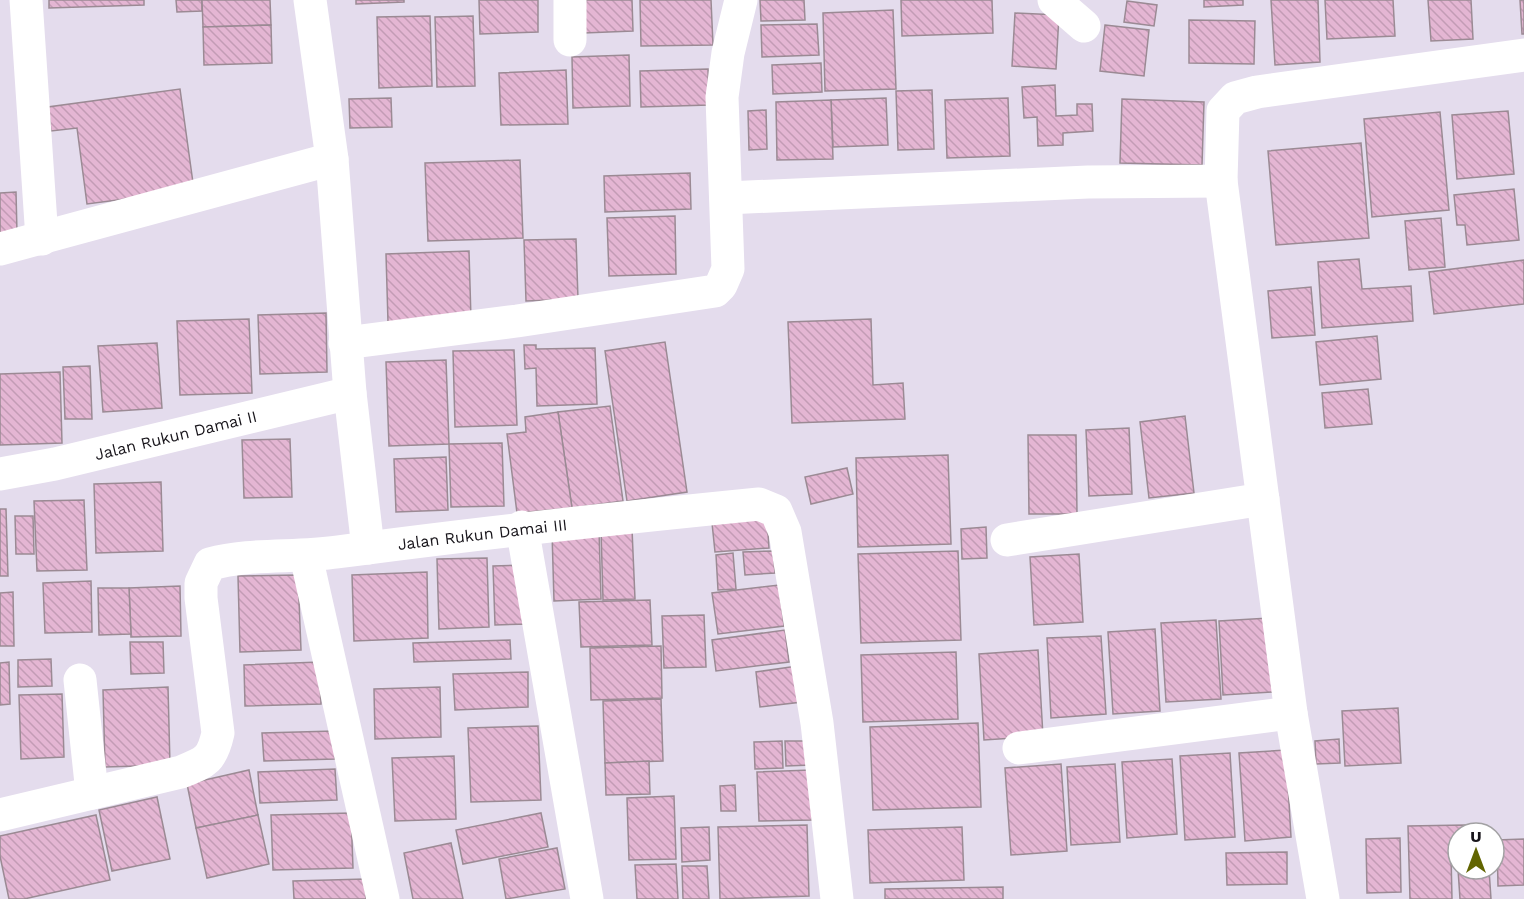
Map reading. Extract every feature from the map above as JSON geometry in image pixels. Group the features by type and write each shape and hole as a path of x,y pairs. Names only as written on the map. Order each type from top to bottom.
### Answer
{"street":[{"path":"26,0 42,239"},
{"path":"310,0 332,159 345,343 369,548"},
{"path":"570,0 570,40"},
{"path":"345,343 715,291 721,285 728,269 722,97 728,53 741,0"},
{"path":"1054,0 1084,26"},
{"path":"1323,899 1291,713 1221,181 1224,111 1235,98 1257,92 1524,55"},
{"path":"0,249 332,159"},
{"path":"726,198 1088,182 1221,181"},
{"name":"Jalan Rukun Damai II","path":"0,474 55,464 350,393"},
{"path":"1007,540 1263,499"},
{"name":"Jalan Rukun Damai III","path":"0,815 181,772 201,764 213,754 218,733 201,598 201,583 210,564 226,560 306,556 522,527 759,504 776,512 785,532 817,723 837,899"},
{"path":"522,527 586,899"},
{"path":"306,556 383,899"},
{"path":"80,680 92,793"},
{"path":"1019,748 1291,713"}],"building":[{"path":"49,0 144,0 144,5 49,8"},
{"path":"176,0 202,0 202,11 177,12"},
{"path":"202,0 270,0 271,25 203,27"},
{"path":"356,0 404,0 404,2 356,4"},
{"path":"479,0 538,0 538,32 480,34"},
{"path":"583,0 632,0 633,31 584,33"},
{"path":"640,0 711,0 713,45 641,46"},
{"path":"760,0 804,0 805,20 761,21"},
{"path":"901,0 992,0 993,33 902,36"},
{"path":"1204,0 1243,0 1243,5 1204,7"},
{"path":"1271,0 1318,0 1320,62 1275,65"},
{"path":"1325,0 1393,0 1395,36 1327,39"},
{"path":"1428,0 1471,0 1473,39 1431,41"},
{"path":"1520,0 1524,0 1524,34 1522,34"},
{"path":"1127,1 1157,5 1154,26 1124,22"},
{"path":"893,10 896,89 825,91 823,13"},
{"path":"1015,13 1059,15 1056,69 1012,66"},
{"path":"430,16 432,86 379,88 377,17"},
{"path":"473,16 475,86 437,87 435,17"},
{"path":"1189,20 1255,21 1254,64 1189,63"},
{"path":"817,24 819,55 762,57 761,25"},
{"path":"271,25 272,63 204,65 203,27"},
{"path":"1105,25 1149,30 1144,76 1100,71"},
{"path":"629,55 630,106 573,108 572,57"},
{"path":"821,63 822,92 773,94 772,65"},
{"path":"708,69 709,105 641,107 640,71"},
{"path":"566,70 568,124 501,125 499,73"},
{"path":"1055,85 1056,116 1077,115 1077,104 1092,104 1093,131 1063,133 1063,145 1038,146 1037,117 1024,118 1022,87"},
{"path":"180,89 194,190 87,204 77,128 51,131 48,107"},
{"path":"932,90 934,149 898,150 896,91"},
{"path":"391,98 392,127 350,128 349,99"},
{"path":"886,98 888,145 833,147 831,100"},
{"path":"1008,98 1010,156 947,158 945,100"},
{"path":"1122,99 1204,102 1202,165 1120,163"},
{"path":"831,100 833,159 777,160 776,102"},
{"path":"766,110 767,149 749,150 748,111"},
{"path":"1508,111 1514,174 1457,179 1452,115"},
{"path":"1440,112 1449,210 1372,217 1364,119"},
{"path":"1361,143 1369,238 1276,245 1268,151"},
{"path":"520,160 523,238 428,241 425,163"},
{"path":"690,173 691,209 605,212 604,176"},
{"path":"1514,189 1519,240 1467,245 1465,225 1457,225 1454,195"},
{"path":"16,192 17,233 0,234 0,193"},
{"path":"675,216 676,274 609,276 607,218"},
{"path":"1441,218 1445,267 1409,270 1405,221"},
{"path":"576,239 578,299 526,301 524,240"},
{"path":"469,251 471,319 388,322 386,254"},
{"path":"1359,259 1362,289 1411,286 1413,321 1322,328 1318,262"},
{"path":"1524,260 1524,304 1434,314 1429,272"},
{"path":"1311,287 1315,335 1272,338 1268,291"},
{"path":"326,313 327,372 260,374 258,315"},
{"path":"249,319 252,393 180,395 177,321"},
{"path":"871,319 873,385 903,383 905,419 792,423 788,322"},
{"path":"1377,336 1381,379 1320,385 1316,342"},
{"path":"665,342 687,492 627,501 605,351"},
{"path":"157,343 162,408 103,412 98,346"},
{"path":"524,345 536,345 536,349 595,348 597,404 537,406 536,368 525,369"},
{"path":"514,350 517,425 455,427 453,351"},
{"path":"446,360 449,444 389,446 386,362"},
{"path":"90,366 92,419 65,419 63,367"},
{"path":"60,372 62,443 0,445 0,374"},
{"path":"1368,389 1372,424 1325,428 1322,393"},
{"path":"610,406 623,501 572,508 558,412"},
{"path":"558,412 572,508 517,513 507,434 526,432 525,417"},
{"path":"1185,416 1194,493 1149,498 1140,422"},
{"path":"1129,428 1132,494 1089,496 1086,430"},
{"path":"1028,435 1076,435 1077,514 1029,514"},
{"path":"290,439 292,497 244,498 242,440"},
{"path":"502,443 504,506 451,507 449,444"},
{"path":"948,455 951,544 858,547 856,458"},
{"path":"446,457 448,510 396,512 394,459"},
{"path":"847,468 853,494 811,504 805,477"},
{"path":"161,482 163,551 96,553 94,484"},
{"path":"84,500 87,570 37,571 34,501"},
{"path":"0,509 6,509 8,576 0,576"},
{"path":"15,516 33,516 34,554 16,554"},
{"path":"767,519 769,548 715,552 712,523"},
{"path":"986,527 987,558 962,559 961,529"},
{"path":"632,529 635,599 603,600 601,530"},
{"path":"599,530 601,599 554,601 552,532"},
{"path":"773,551 775,573 745,575 743,552"},
{"path":"958,551 961,640 861,643 858,554"},
{"path":"733,553 736,589 718,590 716,555"},
{"path":"1079,554 1083,622 1034,625 1030,557"},
{"path":"487,558 489,627 439,629 437,559"},
{"path":"527,565 529,624 495,625 493,566"},
{"path":"427,572 428,638 354,641 352,575"},
{"path":"298,575 301,650 240,652 238,576"},
{"path":"91,581 92,632 45,633 43,583"},
{"path":"779,585 784,626 718,634 712,593"},
{"path":"180,586 181,636 131,637 129,588"},
{"path":"98,588 129,588 131,634 99,635"},
{"path":"13,592 14,646 0,646 0,593"},
{"path":"650,600 652,645 581,647 579,602"},
{"path":"704,615 706,667 664,668 662,616"},
{"path":"1269,618 1274,692 1223,695 1219,621"},
{"path":"1216,620 1221,699 1166,702 1161,623"},
{"path":"1155,629 1160,711 1113,714 1108,632"},
{"path":"785,630 789,662 716,671 712,640"},
{"path":"1101,636 1106,714 1051,718 1047,638"},
{"path":"510,640 511,659 414,662 413,643"},
{"path":"130,642 163,642 164,673 131,674"},
{"path":"661,646 662,698 591,700 590,648"},
{"path":"1038,650 1043,736 984,740 979,654"},
{"path":"956,652 958,719 863,722 861,655"},
{"path":"51,659 52,686 18,687 18,660"},
{"path":"9,662 10,704 0,705 0,663"},
{"path":"319,662 321,704 245,706 244,665"},
{"path":"797,666 802,702 760,707 756,672"},
{"path":"528,672 528,707 455,710 453,674"},
{"path":"168,687 170,765 105,767 103,690"},
{"path":"440,687 441,737 375,739 374,689"},
{"path":"62,694 64,757 21,759 19,695"},
{"path":"661,699 663,761 605,763 603,701"},
{"path":"1398,708 1401,763 1345,766 1342,711"},
{"path":"978,723 981,807 873,810 870,727"},
{"path":"538,726 541,800 471,802 468,728"},
{"path":"334,731 335,759 264,761 262,733"},
{"path":"1339,739 1340,763 1316,764 1315,741"},
{"path":"782,741 783,768 755,769 754,742"},
{"path":"785,741 809,741 811,765 786,766"},
{"path":"1286,750 1291,837 1245,841 1239,753"},
{"path":"1230,753 1235,837 1185,840 1180,756"},
{"path":"454,756 456,819 395,821 392,758"},
{"path":"1172,759 1177,834 1127,838 1122,762"},
{"path":"649,761 650,794 606,795 605,763"},
{"path":"1061,764 1067,851 1011,855 1005,768"},
{"path":"1115,764 1120,842 1071,845 1067,767"},
{"path":"335,769 337,800 260,803 258,772"},
{"path":"249,770 258,815 196,828 187,784"},
{"path":"811,770 812,820 759,821 757,772"},
{"path":"735,785 736,811 721,811 720,786"},
{"path":"674,796 676,859 629,860 627,798"},
{"path":"157,797 170,859 112,871 99,810"},
{"path":"351,813 353,868 273,870 271,815"},
{"path":"541,813 548,847 463,864 456,830"},
{"path":"96,815 110,880 24,899 9,899 0,856 0,836"},
{"path":"258,815 269,864 207,878 196,828"},
{"path":"807,825 809,896 720,899 718,827"},
{"path":"1446,825 1446,881 1452,881 1452,899 1410,899 1408,826"},
{"path":"709,827 710,860 682,862 681,828"},
{"path":"962,827 964,880 870,883 868,830"},
{"path":"1400,838 1401,892 1367,893 1366,839"},
{"path":"1524,839 1524,885 1498,886 1498,881 1506,881 1506,840"},
{"path":"451,843 463,899 413,899 404,853"},
{"path":"557,848 565,889 506,899 499,859"},
{"path":"1287,852 1287,884 1227,885 1226,853"},
{"path":"676,864 678,899 637,899 635,865"},
{"path":"682,866 707,866 709,899 683,899"},
{"path":"365,879 366,899 294,899 293,881"},
{"path":"1459,881 1490,881 1491,899 1460,899"},
{"path":"1003,887 1003,899 885,899 885,889"}]}
